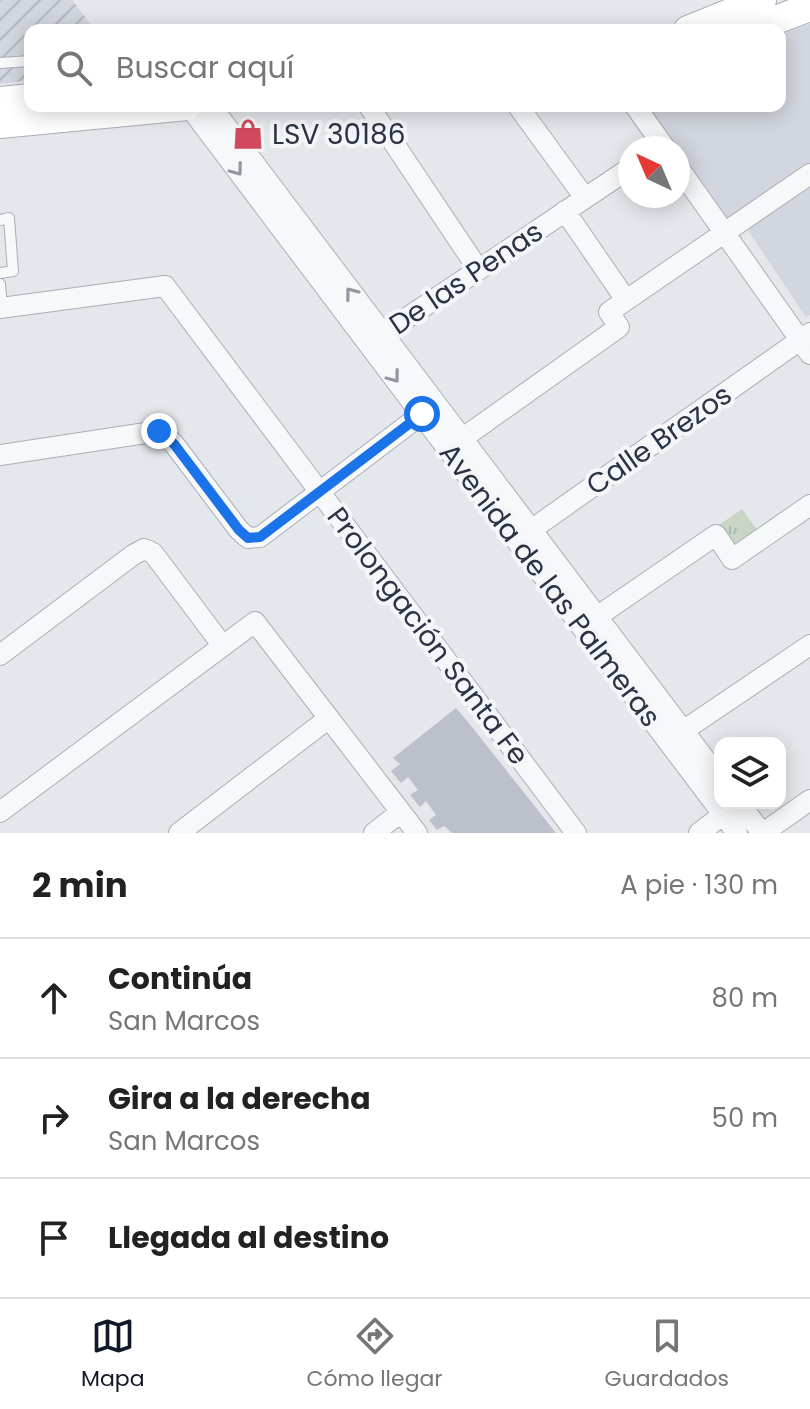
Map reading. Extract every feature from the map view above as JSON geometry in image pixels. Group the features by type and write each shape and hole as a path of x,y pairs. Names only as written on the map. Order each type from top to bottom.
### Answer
{"street":[{"path":"703,24 762,0"},
{"path":"765,24 810,7"},
{"path":"0,101 24,99"},
{"path":"0,124 126,112"},
{"name":"Avenida de las Palmeras","path":"193,112 375,339 463,438 525,534 714,787"},
{"name":"Avenida de las Palmeras","path":"217,112 375,339 422,414 598,616 675,737 714,773"},
{"path":"373,112 478,269"},
{"path":"522,112 585,198"},
{"path":"639,112 655,136"},
{"path":"463,438 619,327 609,312 810,174"},
{"name":"De las Penas","path":"375,339 618,176"},
{"path":"690,184 807,342"},
{"path":"565,211 626,300"},
{"name":"Prolongación Santa Fe","path":"1,308 165,286 576,833"},
{"name":"Calle Brezos","path":"525,534 807,342"},
{"path":"0,455 159,431 174,444 239,530 248,538 260,537 422,414"},
{"path":"598,616 716,535 732,559 810,505"},
{"path":"0,655 144,549 153,553 222,645"},
{"path":"0,812 255,622 417,833"},
{"path":"675,737 810,645"},
{"path":"179,833 329,718"},
{"path":"762,833 810,800"},
{"path":"699,833 731,809"},
{"name":"Avenida de las Palmeras","path":"731,809 737,833"},
{"name":"Avenida de las Palmeras","path":"731,809 762,833"},
{"path":"374,833 401,812"}],"lane":[{"path":"0,63 24,61"},
{"path":"0,220 9,218 13,271 0,273"},
{"path":"0,284 1,308"}],"shaded area":[{"path":"0,0 72,0 90,24 24,24 24,81 0,84"},
{"path":"810,24 810,165 725,223 690,174 690,136 663,136 646,112 786,112 786,33"},
{"path":"810,183 810,315 806,317 745,226"}],"green space":[{"path":"742,509 764,539 731,563 709,532"}],"building":[{"path":"456,708 556,833 452,833 444,826 437,830 429,820 436,815 426,801 420,807 410,795 418,790 408,777 401,783 391,771 400,764 393,758"}],"place":[{"name":"LSV 30186","path":"248,134"}],"route":[{"path":"159,431 174,444 248,538 260,537 422,414"}]}
